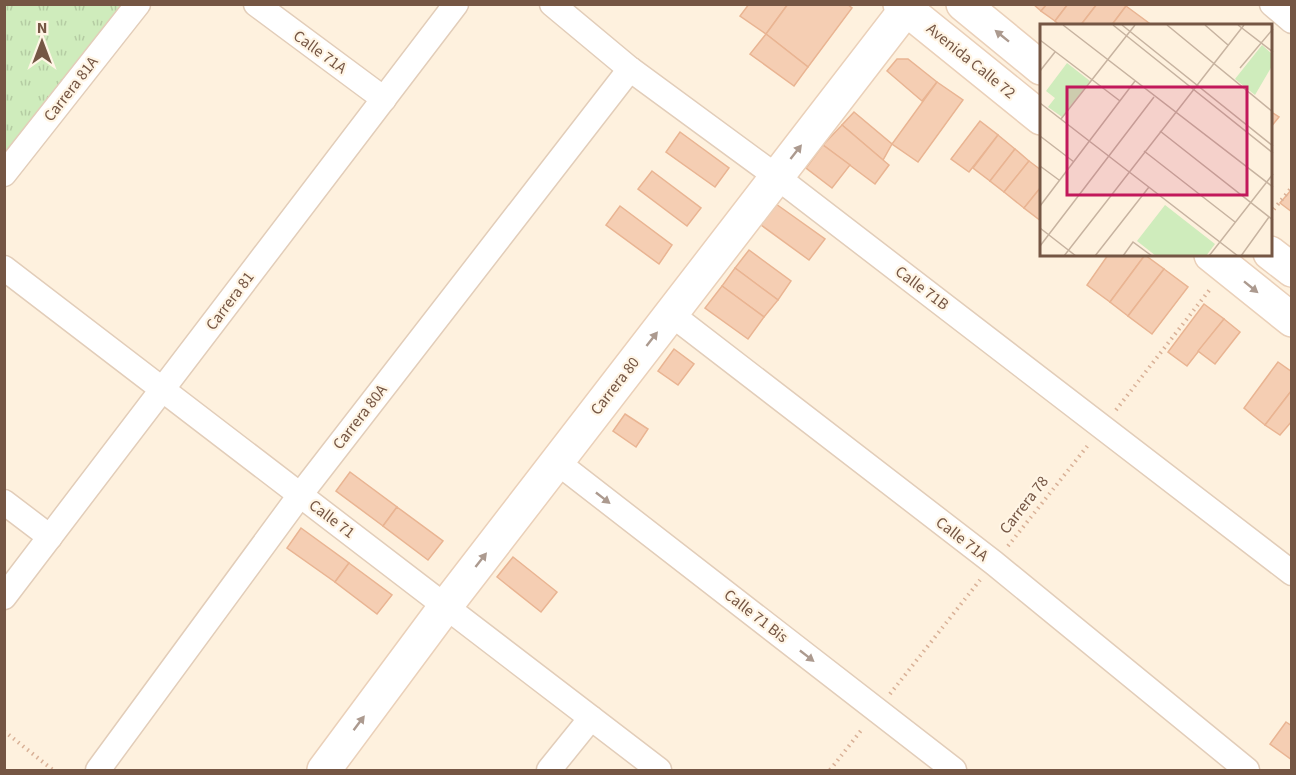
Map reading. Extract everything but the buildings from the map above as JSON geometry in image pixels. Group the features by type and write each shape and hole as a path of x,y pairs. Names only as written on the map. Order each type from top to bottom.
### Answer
{"street":[{"name":"Carrera 81A","path":"4,174 138,4"},
{"name":"Calle 71A","path":"256,4 384,99"},
{"name":"Carrera 81","path":"4,597 456,4"},
{"name":"Calle 71B","path":"552,4 630,69 777,177 1292,573"},
{"path":"963,4 1040,67"},
{"path":"1272,4 1292,21"},
{"name":"Avenida Calle 72","path":"906,6 1040,117"},
{"name":"Carrera 80","path":"324,771 445,607 906,6"},
{"name":"Carrera 80A","path":"98,771 300,495 630,69"},
{"path":"1272,255 1292,270"},
{"path":"1219,262 1292,320"},
{"name":"Calle 71","path":"4,268 658,771"},
{"name":"Calle 71A","path":"671,314 994,563 1247,771"},
{"name":"Calle 71 Bis","path":"557,462 954,771"},
{"path":"4,502 50,537"},
{"path":"549,771 591,718"}],"path":[{"path":"1272,212 1292,188"},
{"name":"Carrera 78","path":"830,771 1103,426 1219,262"},
{"path":"4,731 53,771"}],"green space":[{"path":"5,5 129,5 5,166"}]}
